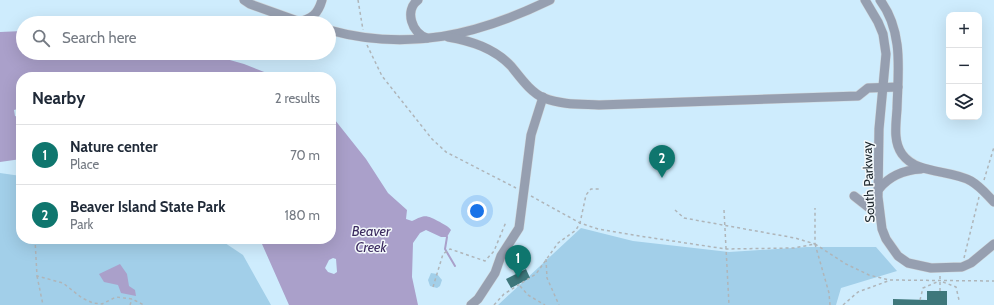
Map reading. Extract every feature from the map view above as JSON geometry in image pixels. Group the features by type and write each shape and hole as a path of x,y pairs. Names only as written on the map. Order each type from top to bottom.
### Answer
{"street":[{"path":"237,0 247,2 284,16"},
{"path":"313,16 319,9 322,0"},
{"path":"418,0 415,2 412,9 412,22 418,34 429,39"},
{"path":"336,31 396,40 448,37 505,20 550,0"},
{"name":"South Parkway","path":"865,0 878,22 885,44 879,129 879,213 886,240 898,256 908,263 920,267 940,268 962,267 978,258 993,243"},
{"path":"880,0 890,17 897,42 898,87 895,131 897,144 906,159 914,165 957,175 982,188 993,202"},
{"path":"448,37 466,40 487,48 510,65 528,86 543,98 568,103 615,104 858,96 868,88 898,87"},
{"path":"471,305 478,299 495,273 500,256 519,228 531,135 543,98"},
{"path":"879,189 884,183 900,172 926,168"},
{"path":"854,196 868,207 879,213"}],"path":[{"path":"358,0 364,36 382,76 432,139 446,152 580,223 598,228 726,249 794,248 815,244"},
{"path":"961,281 962,267 994,147"},
{"path":"494,305 504,294 520,286 536,274 558,243 576,230 580,223 586,195 591,189 599,189"},
{"path":"815,208 815,244 829,293 830,305"},
{"path":"675,210 684,218 795,238 815,244 863,272 889,280 994,281"},
{"path":"724,210 729,305"},
{"path":"433,287 443,254 450,249 485,261 494,251 506,222"},
{"path":"35,244 37,276 43,305"},
{"path":"546,258 547,278 559,305"},
{"path":"940,268 940,291"},
{"path":"37,276 63,283 82,298 93,303 102,304 116,297 132,299 144,305"},
{"path":"843,305 858,292 875,284 889,280"},
{"path":"920,300 923,288 940,281 956,287 959,300"},
{"path":"520,286 528,296 545,305"},
{"path":"130,305 132,299"}],"shaded area":[{"path":"0,0 994,0 994,305 0,305"},
{"path":"0,173 16,175 16,244 226,244 243,255 271,305 0,305"},
{"path":"581,228 633,241 729,252 807,247 876,247 897,271 841,288 836,305 498,305"},
{"path":"431,273 437,274 442,280 440,286 437,288 430,286 428,280"}],"water":[{"path":"16,31 16,60 230,60 264,72 16,72 16,109 14,110 16,116 16,160 0,162 0,32"},
{"name":"Beaver Creek","path":"336,121 366,159 388,193 407,210 406,219 412,221 426,216 446,225 451,230 447,237 441,237 426,230 420,233 413,243 412,277 418,305 289,305 262,244 336,244","holes":["333,258 336,259 337,272 334,274 328,272 325,268 329,260"]},
{"path":"120,264 127,274 129,286 135,290 136,296 121,293 118,285 104,282 99,274"}],"building":[{"path":"526,269 530,278 511,288 506,279"},
{"path":"927,291 947,291 947,305 893,305 893,299 927,300"}],"waterway":[{"path":"447,237 445,249 455,266"}],"place":[{"name":"Beaver Island State Park","path":"662,178"},
{"name":"Nature center","path":"518,278"}]}
